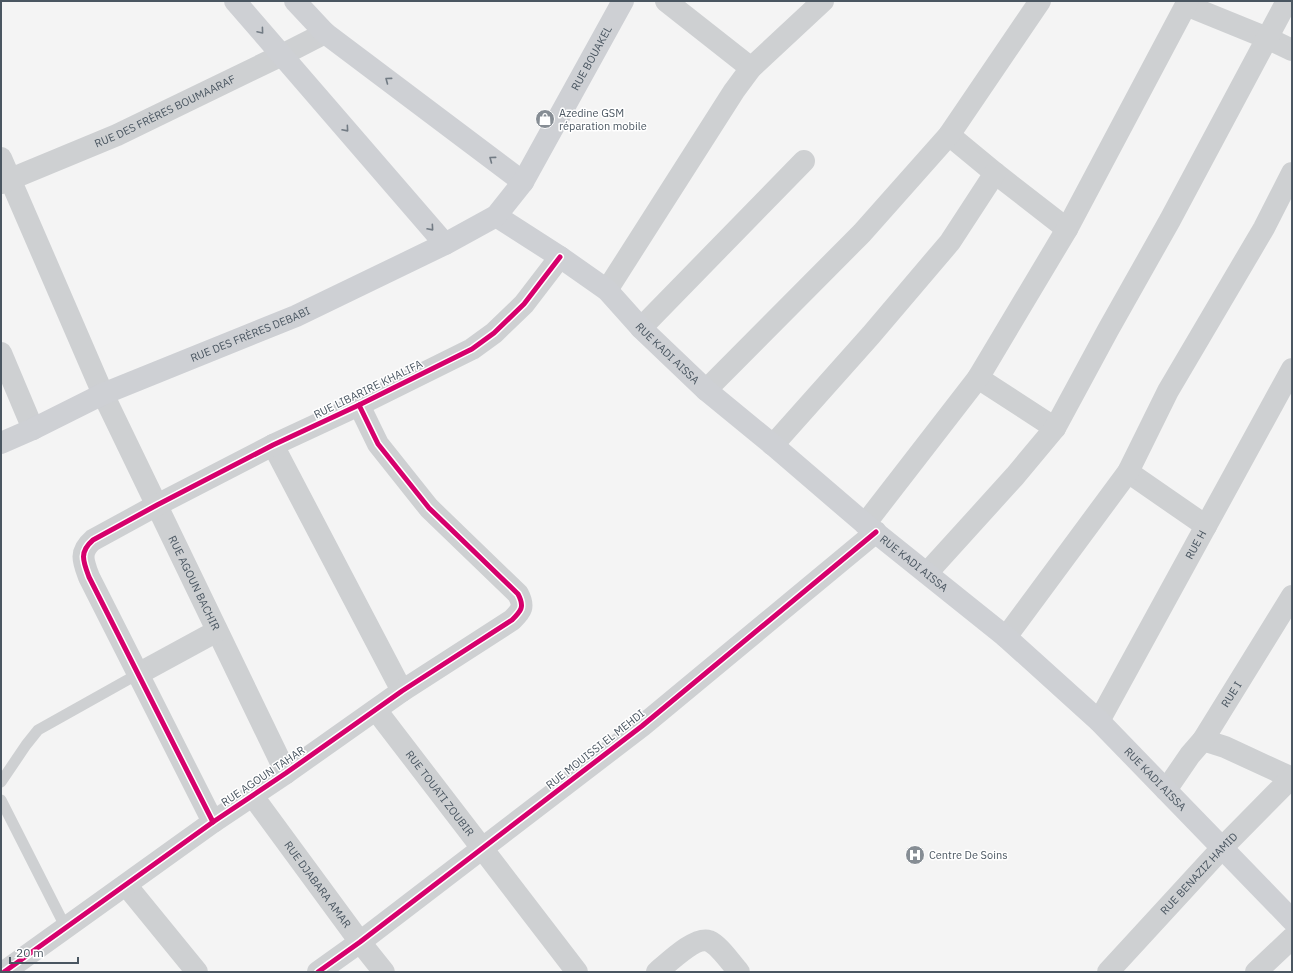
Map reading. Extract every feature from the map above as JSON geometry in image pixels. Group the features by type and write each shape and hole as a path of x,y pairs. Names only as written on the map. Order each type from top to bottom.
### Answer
{"main road":[{"path":"236,1 445,244"},
{"path":"295,1 325,33 523,182"},
{"name":"RUE BOUAKEL","path":"496,216 523,182 623,1"},
{"name":"RUE DES FRÈRES DEBABI","path":"1,443 33,429 103,394 296,316 445,244 496,216"},
{"name":"RUE KADI AISSA","path":"496,216 560,257 607,290 641,328 706,390 773,444 870,528 1006,637 1099,721 1292,920"}],"street":[{"path":"666,1 751,68"},
{"path":"607,290 734,91 751,68 823,1"},
{"path":"706,390 862,233 949,134 1040,1"},
{"path":"927,573 1015,476 1056,428 1108,330 1170,220 1287,1"},
{"path":"1187,3 1292,50"},
{"name":"RUE MOUISSI EL MEHDI","path":"318,972 360,942 642,726 870,528 978,378 1067,229 1187,3"},
{"name":"RUE DES FRÈRES BOUMAARAF","path":"6,181 117,135 325,33"},
{"path":"949,134 995,173 1067,229"},
{"name":"RUE AGOUN BACHIR","path":"1,158 6,181 103,394 286,773"},
{"path":"641,328 804,161"},
{"path":"773,444 871,335 950,242 995,173"},
{"path":"1006,637 1128,472 1168,391 1264,228 1292,173"},
{"name":"RUE LIBARIRE KHALIFA","path":"138,674 89,577 83,562 83,554 87,545 93,540 157,505 273,445 359,405 472,349 494,333 524,304 560,257"},
{"path":"1,353 33,429"},
{"name":"RUE H","path":"1099,721 1292,369"},
{"path":"978,378 1056,428"},
{"name":"RUE AGOUN TAHAR","path":"4,972 213,822 402,692 512,620 520,612 522,605 518,594 429,508 378,444 359,405"},
{"path":"273,445 402,692"},
{"path":"1128,472 1206,526"},
{"name":"RUE I","path":"1166,790 1190,754 1203,740 1292,596"},
{"path":"213,822 138,674 217,631"},
{"name":"RUE TOUATI ZOUBIR","path":"376,710 577,972"},
{"path":"1203,740 1225,747 1292,778"},
{"name":"RUE BENAZIZ HAMID","path":"1108,972 1222,848 1292,778"},
{"name":"RUE DJABARA AMAR","path":"252,795 360,942 384,972"},
{"path":"126,885 197,972"},
{"path":"1256,972 1292,938"},
{"path":"657,972 690,945 708,940 717,946 739,972"}],"lane":[{"path":"1,782 38,730 138,674"},
{"path":"1,800 66,928"}],"cycle path":[{"path":"213,822 89,577 84,561 84,553 89,544 93,540 157,505 273,445 359,405 472,349 494,333 524,304 560,257"},
{"path":"4,972 213,822 286,773 402,691 512,620 520,611 522,606 518,594 429,508 378,444 359,405"},
{"path":"318,972 360,942 642,726 876,532"}],"place":[{"name":"Azedine GSM réparation mobile","path":"545,119"},
{"name":"Centre De Soins","path":"915,855"}]}
